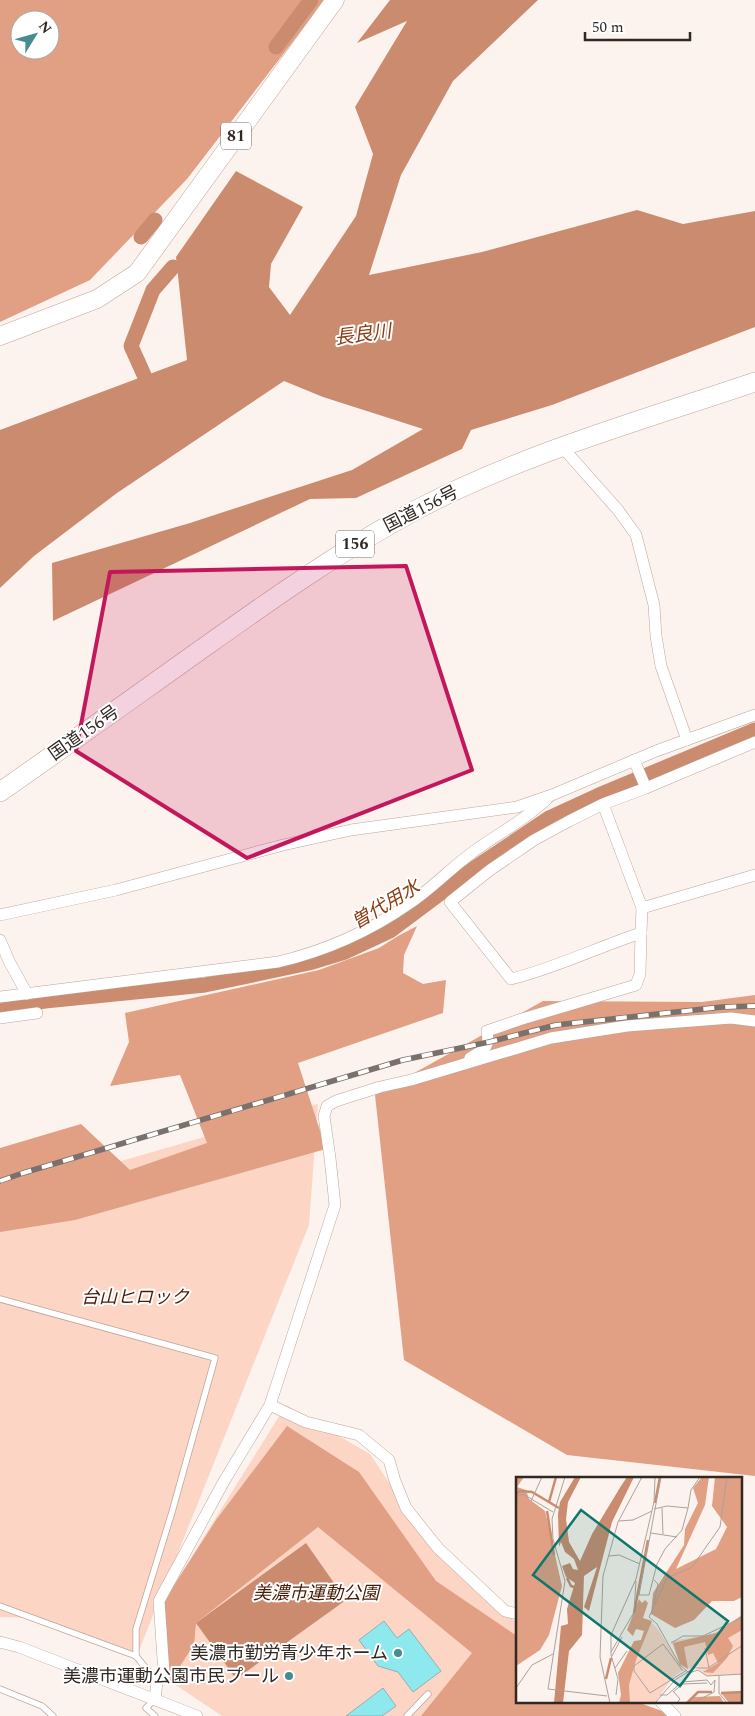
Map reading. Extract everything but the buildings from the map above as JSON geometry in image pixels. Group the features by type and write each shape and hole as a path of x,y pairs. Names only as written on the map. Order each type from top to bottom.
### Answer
{"highway":[{"name":"国道156号","path":"0,792 274,598 361,540 419,508 466,485 512,466 755,382"}],"main road":[{"name":"81","path":"0,336 97,299 137,272 335,0"}],"street":[{"path":"563,448 618,510 636,535 654,605 656,636 661,666 687,740"},
{"path":"0,915 116,890 351,830 517,807 636,764 687,740 755,715"},
{"path":"641,933 539,972 512,979 450,902 490,870 534,840 603,804 645,785 755,742"},
{"path":"636,764 645,785"},
{"path":"0,997 278,962 296,958 338,943 377,924 411,902 469,855 536,809 550,796"},
{"path":"460,1065 487,1047 489,1042 487,1031 636,985 640,974 642,908 603,804"},
{"path":"642,908 755,875"},
{"path":"0,940 27,994"},
{"path":"0,1018 37,1013"},
{"path":"155,1699 157,1682 164,1673 159,1601 223,1482 270,1404 335,1206 324,1116 327,1106 336,1101 380,1087 412,1080 551,1038 627,1026 731,1018 755,1020"},
{"path":"270,1404 306,1422 359,1435 381,1453 388,1460 406,1508 438,1548 505,1611 516,1614"},
{"path":"0,1642 18,1647 197,1716"},
{"path":"663,1704 674,1716"}],"lane":[{"path":"0,1299 215,1358 172,1512 136,1629 136,1656"},
{"path":"0,1606 136,1656 157,1682"},
{"path":"0,1689 42,1706 53,1716"},
{"path":"407,1716 428,1694"},
{"path":"155,1699 146,1708 155,1716"}],"highlighted area":[{"path":"406,566 472,770 247,858 76,751 110,572"}],"green space":[{"name":"台山ヒロック","path":"318,1104 309,1225 138,1653 34,1618 0,1617 0,1196"},
{"name":"美濃市運動公園","path":"286,1405 370,1454 406,1508 444,1556 516,1622 516,1704 641,1704 654,1716 222,1716 170,1681 164,1601"}],"shaded area":[{"path":"0,0 325,0 187,179 90,280 0,322"},
{"path":"417,926 404,955 403,973 423,984 446,980 443,1013 298,1063 326,1149 75,1220 0,1232 0,1148 81,1124 130,1170 207,1143 180,1075 110,1086 129,1042 125,1013 319,970 379,948"},
{"path":"755,995 755,1476 567,1455 404,1360 375,1095 543,1001 702,1002"},
{"path":"287,1426 359,1472 436,1581 516,1635 516,1704 643,1704 676,1716 421,1716 472,1653 318,1527 196,1623 194,1645 170,1681 164,1601 216,1520"}],"water":[{"name":"長良川","path":"390,0 538,0 453,81 401,175 369,275 482,252 637,210 683,224 755,211 755,327 552,405 471,430 462,449 356,498 310,499 53,621 52,563 190,523 352,470 423,429 323,397 284,381 117,493 34,556 0,588 0,430 187,360 176,257 236,171 303,207 271,264 269,287 290,315 356,216 373,154 355,107 407,21 357,43"},
{"path":"306,1543 346,1600 236,1679 196,1623"}],"waterway":[{"path":"276,47 311,0"},
{"path":"141,237 155,220"},
{"path":"153,395 131,346 153,290 173,267"},
{"name":"曽代用水","path":"0,1008 45,1001 205,985 309,963 345,952 390,931 473,869 549,818 599,795 755,730"}],"railway":[{"path":"0,1181 403,1060 489,1042 556,1025 722,1007 755,1006"}],"place":[{"name":"美濃市勤労青少年ホーム","path":"398,1653"},
{"name":"美濃市運動公園市民プール","path":"289,1676"}]}
